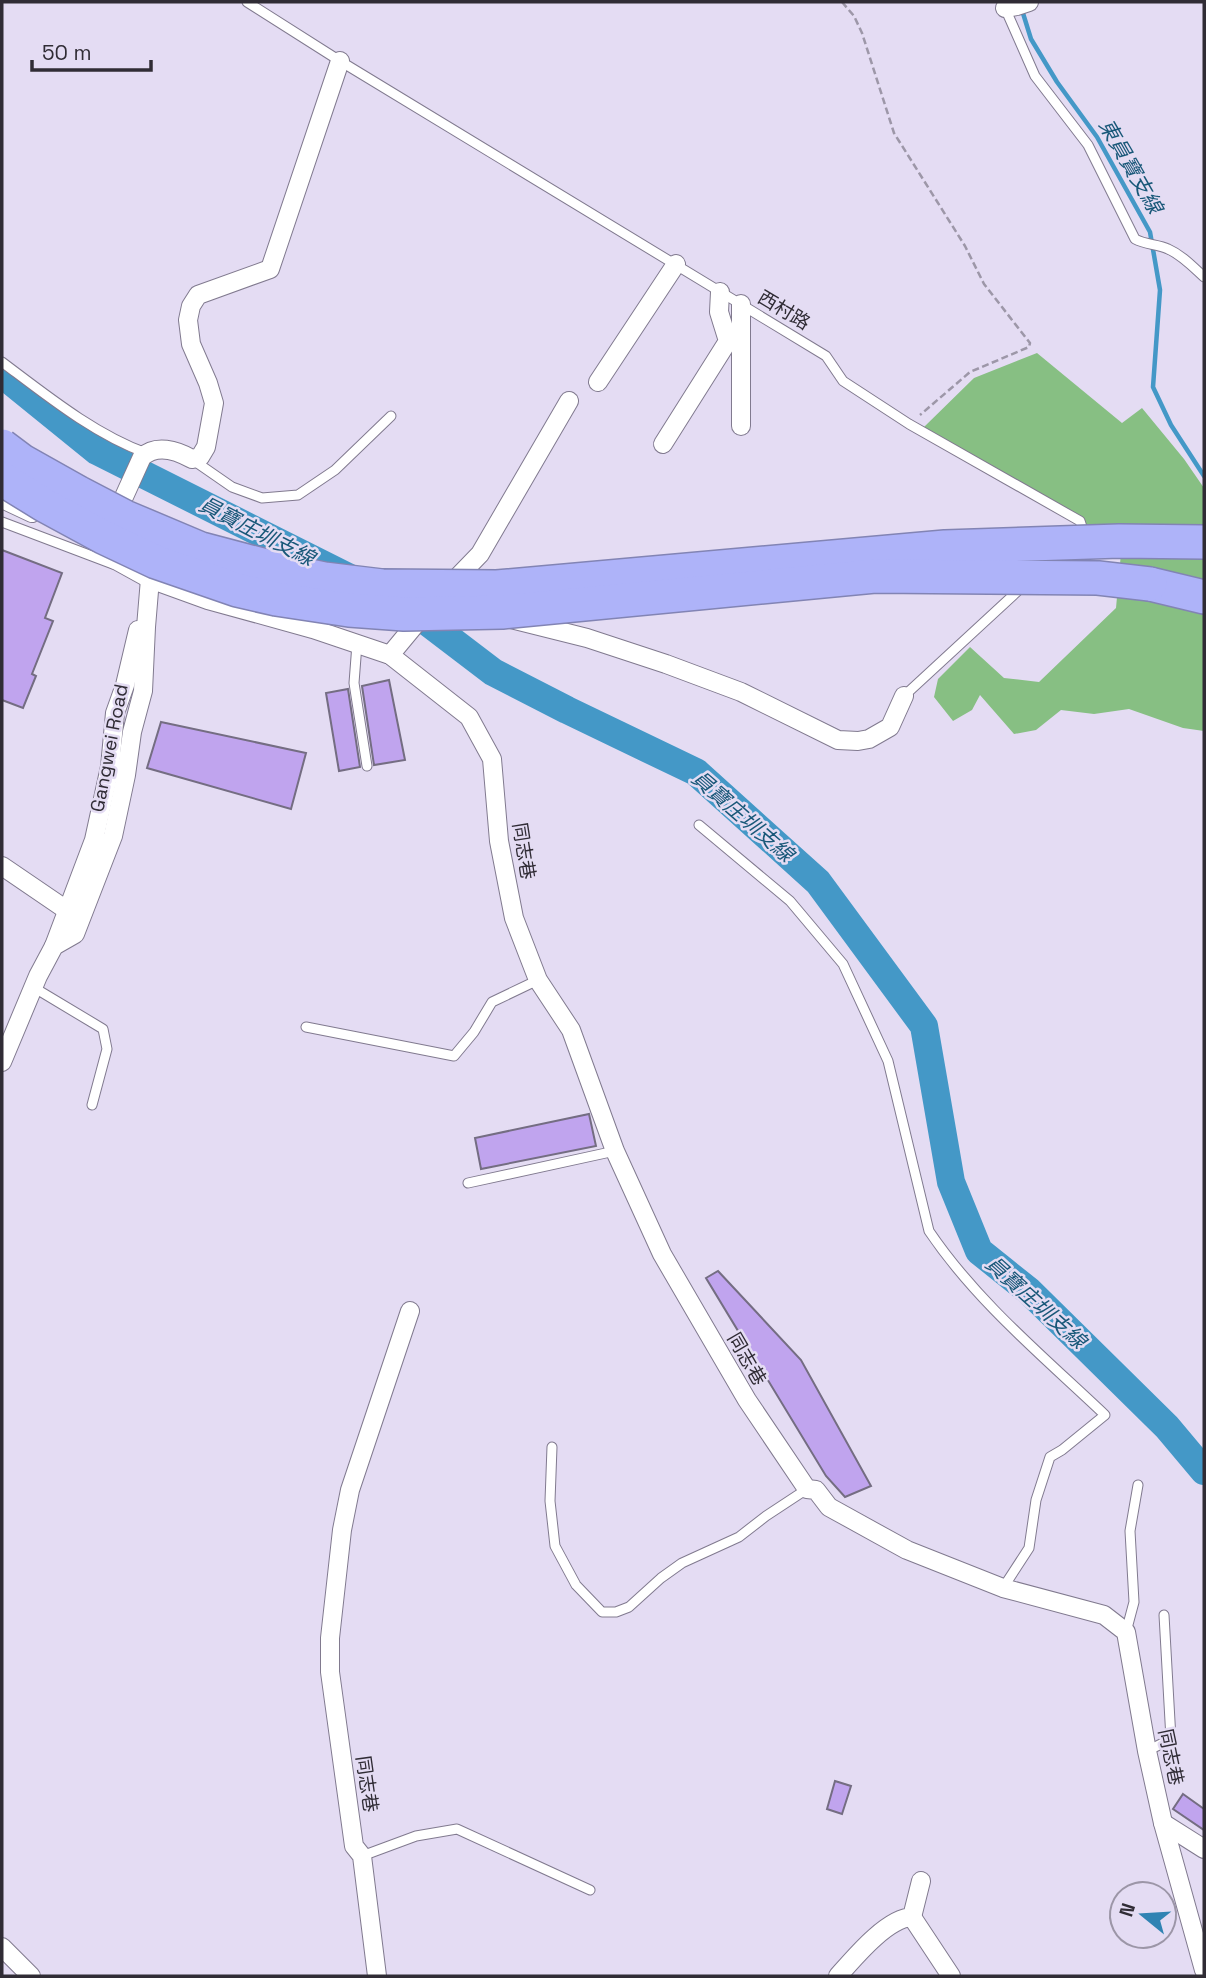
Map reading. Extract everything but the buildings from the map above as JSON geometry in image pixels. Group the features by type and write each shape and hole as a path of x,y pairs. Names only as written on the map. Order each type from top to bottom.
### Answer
{"highway":[{"path":"2,446 22,461 125,517 201,549 324,579 382,586 497,587 945,547 1119,541 1204,542"},
{"path":"2,479 103,537 156,562 237,590 337,609 404,614 502,612 875,576 1098,578 1150,584 1204,584"},
{"path":"1150,584 1204,597"}],"street":[{"path":"1004,5 1017,6 1029,2"},
{"path":"105,554 123,499 144,455 155,449 183,454 192,459 200,457 205,447 214,402 191,344 188,320 191,306 198,295 270,269 340,61"},
{"path":"598,382 676,264"},
{"path":"663,444 728,341 719,312 720,292"},
{"path":"741,304 741,426"},
{"path":"390,655 442,593 480,554 569,401"},
{"path":"2,429 40,460 46,480 37,515"},
{"path":"2,499 37,515 150,579 125,685 115,713 110,767 94,840 54,946"},
{"name":"同志巷","path":"150,579 208,600 313,628 390,655 469,717 492,759 499,841 514,918 538,980 571,1030 615,1151 662,1254 747,1400 807,1489 816,1490 828,1507 907,1549 1003,1588 1104,1615 1126,1632 1163,1823 1204,1970"},
{"name":"Gangwei Road","path":"2,1062 33,987 54,946 75,934 113,836 132,732 143,691 150,579"},
{"path":"442,593 521,623 586,638 666,664 741,692 838,740 869,739 890,727 904,696"},
{"path":"2,866 68,911"},
{"name":"同志巷","path":"377,1976 362,1856 354,1846 330,1672 330,1638 342,1530 350,1490 410,1311"},
{"path":"1163,1823 1204,1849"},
{"path":"921,1881 912,1917 951,1976"},
{"path":"838,1976 875,1937 903,1917 912,1917"},
{"path":"2,1947 31,1976"}],"lane":[{"name":"西村路","path":"247,2 826,356 843,381 909,424 1080,521 1083,530 1053,558"},
{"path":"1004,5 1035,76 1088,145 1135,239 1144,244 1166,248 1204,277"},
{"path":"2,362 43,393 121,444 144,455"},
{"path":"192,459 232,487 262,498 298,495 335,470 391,416"},
{"path":"2,522 150,579"},
{"path":"904,696 1043,567"},
{"path":"357,644 354,683 367,766"},
{"path":"699,825 790,901 843,964 888,1062 929,1231 940,1247 988,1305 1105,1415 1050,1457 1035,1500 1029,1548 1003,1588"},
{"path":"306,1027 454,1056 474,1032 492,1002 538,980"},
{"path":"33,987 103,1029 107,1049 92,1105"},
{"path":"468,1183 615,1151"},
{"path":"552,1447 550,1500 555,1546 576,1585 602,1612 616,1612 629,1607 682,1563 739,1538 807,1489"},
{"path":"1126,1632 1134,1602 1130,1531 1138,1485"},
{"path":"1147,1751 1171,1739 1164,1615"},
{"path":"362,1856 416,1836 457,1829 590,1890"}],"path":[{"path":"842,2 854,16 862,33 894,132 965,246 984,285 1030,343 1029,347 970,372 909,424"}],"green space":[{"path":"1037,353 1122,423 1142,408 1204,488 1204,731 1183,728 1129,709 1094,714 1061,710 1036,730 1014,734 980,695 972,710 953,721 934,697 938,679 970,647 1004,678 1039,682 1116,608 1122,542 1078,523 924,427 974,378"}],"waterway":[{"name":"東員寶支線","path":"1022,10 1031,39 1057,82 1097,137 1150,232 1160,290 1153,387 1171,425 1204,476"},
{"name":"員寶庄圳支線","path":"2,374 97,451 348,577"},
{"name":"員寶庄圳支線","path":"409,608 493,672 696,772 818,882 924,1026 951,1182 979,1251 1029,1291 1167,1427 1204,1471"}]}
